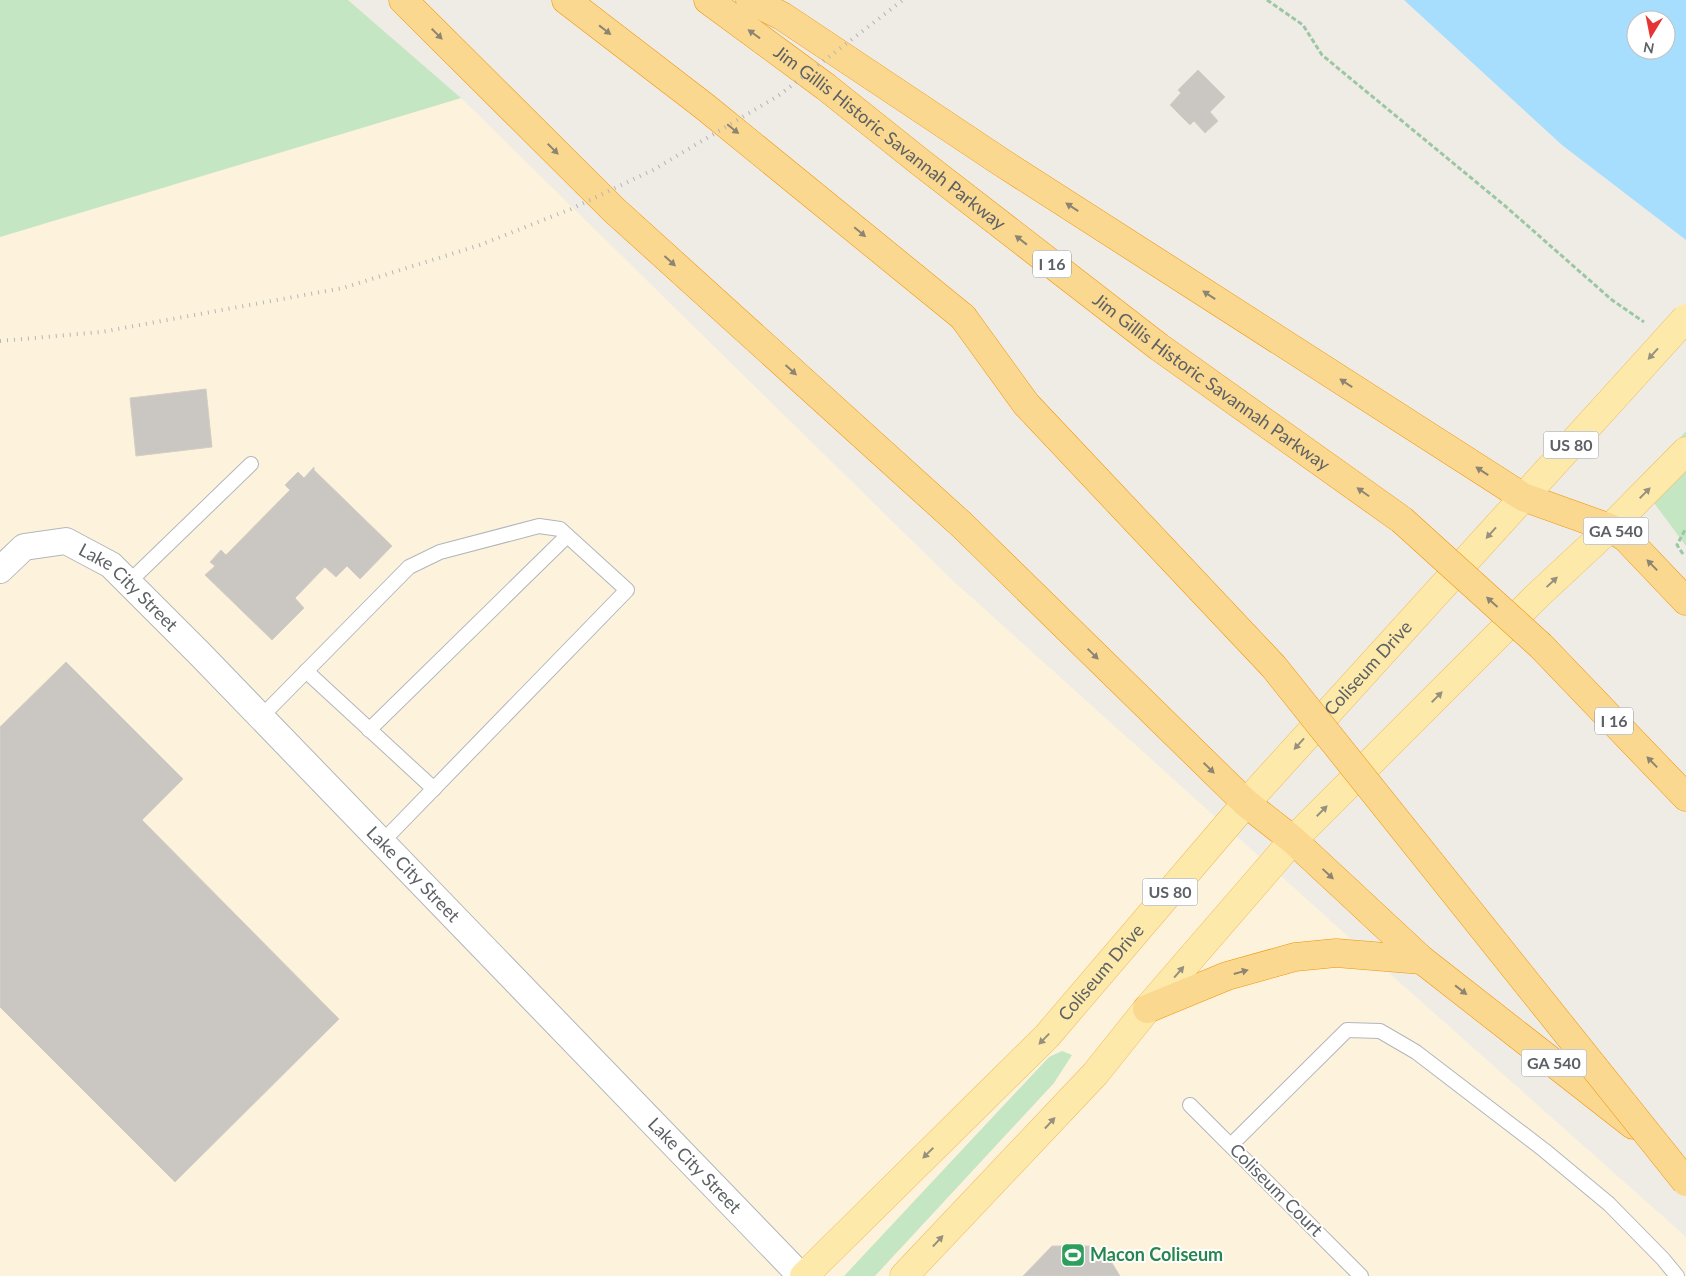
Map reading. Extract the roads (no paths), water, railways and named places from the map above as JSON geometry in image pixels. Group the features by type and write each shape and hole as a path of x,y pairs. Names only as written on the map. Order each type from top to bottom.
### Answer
{"highway":[{"path":"402,0 614,210 962,525 1246,803 1292,840 1422,960"},
{"path":"566,0 704,106 963,317 1026,404 1274,667 1686,1182"},
{"name":"Jim Gillis Historic Savannah Parkway","path":"708,0 826,87 1159,347 1402,520 1541,646 1686,797"},
{"path":"750,0 782,16 1010,167 1524,497"},
{"name":"GA 540","path":"1524,497 1610,528 1626,538 1686,600"},
{"path":"1147,1009 1227,976 1295,957 1336,953 1422,960"},
{"name":"GA 540","path":"1422,960 1686,1165"}],"main road":[{"name":"US 80","path":"1524,497 1686,318"},
{"path":"904,1276 1095,1074 1147,1009 1292,840 1685,452"},
{"name":"Coliseum Drive","path":"803,1276 1047,1036 1246,803 1524,497"}],"street":[{"name":"Lake City Street","path":"0,570 24,547 66,541 111,565 803,1276"}],"lane":[{"path":"129,582 251,464"},
{"path":"261,717 410,567 440,552 539,526 560,529 627,590 382,842"},
{"path":"369,730 567,536"},
{"path":"306,672 434,790"},
{"path":"1230,1145 1347,1030 1380,1031 1416,1052 1544,1150 1609,1204 1677,1276"},
{"name":"Coliseum Court","path":"1190,1105 1361,1276"}],"water":[{"path":"1404,0 1686,0 1686,240 1562,145"}],"railway":[{"path":"0,341 101,332 343,288 480,245 571,209 653,170 778,96 903,0"}],"place":[{"name":"Macon Coliseum","path":"1073,1255"}]}
